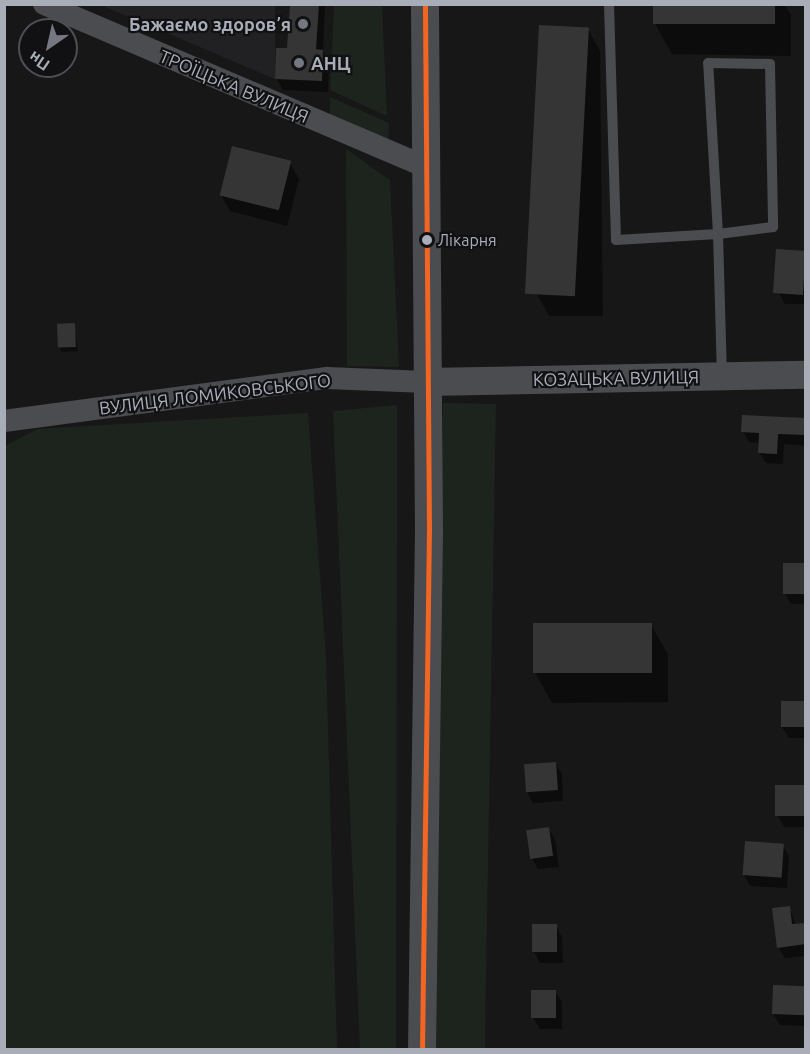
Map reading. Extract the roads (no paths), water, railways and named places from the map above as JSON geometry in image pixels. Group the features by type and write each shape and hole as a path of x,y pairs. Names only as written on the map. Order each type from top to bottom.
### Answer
{"street":[{"name":"ТРОЇЦЬКА ВУЛИЦЯ","path":"44,4 82,13 423,166"},
{"path":"422,1050 429,530 423,166 425,4"},
{"name":"КОЗАЦЬКА ВУЛИЦЯ","path":"426,382 806,375"},
{"name":"ВУЛИЦЯ ЛОМИКОВСЬКОГО","path":"4,422 327,378 426,382"}],"lane":[{"path":"609,4 616,240 718,234 772,227 770,64 708,63 718,234 722,376"}],"place":[{"name":"Бажаємо здоровʼя","path":"303,24"},
{"name":"АНЦ","path":"299,63"},
{"name":"Лікарня","path":"427,240"}]}
